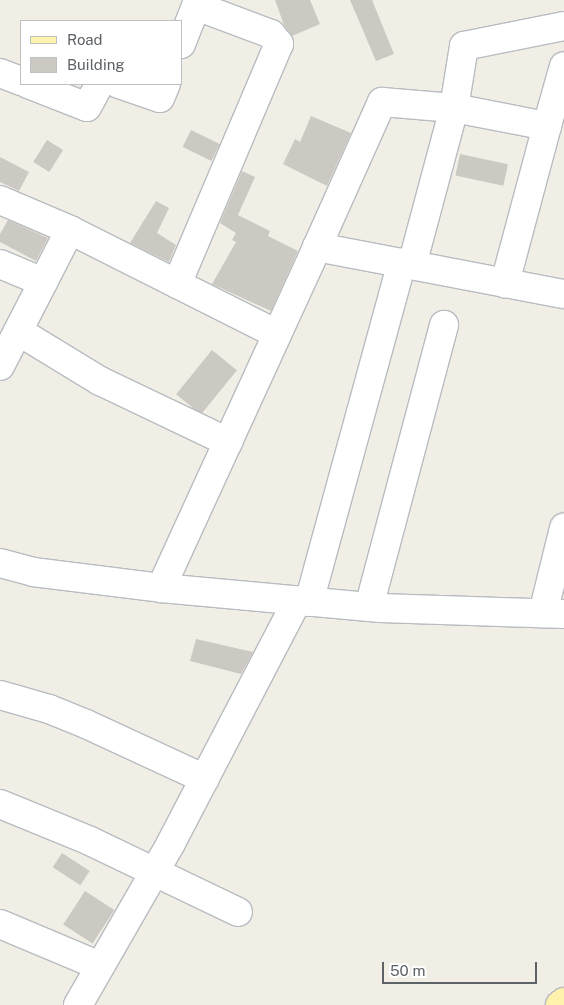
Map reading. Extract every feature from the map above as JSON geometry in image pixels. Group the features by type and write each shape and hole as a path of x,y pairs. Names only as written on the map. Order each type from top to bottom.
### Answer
{"main road":[{"path":"560,1005 564,1002"}],"street":[{"path":"177,284 279,44 271,34 196,6 182,41"},
{"path":"78,1005 154,872 303,601 454,108 464,46 564,26"},
{"path":"506,283 564,66"},
{"path":"0,73 20,81"},
{"path":"31,85 87,107 99,85"},
{"path":"122,85 160,98 166,85"},
{"path":"162,588 382,102 454,108 547,126"},
{"path":"0,200 70,230 277,334"},
{"path":"0,366 70,230"},
{"path":"317,247 564,294"},
{"path":"0,264 43,282"},
{"path":"369,607 444,325"},
{"path":"18,331 100,381 228,442"},
{"path":"0,563 33,572 162,588 369,607 553,614 564,528"},
{"path":"0,695 49,709 86,724 205,780"},
{"path":"0,804 90,841 238,912"},
{"path":"0,924 100,966"}],"building":[{"path":"275,0 310,0 320,24 292,36 284,25"},
{"path":"350,0 372,0 394,54 376,61"},
{"path":"311,116 351,133 327,186 283,164 295,139 300,142"},
{"path":"191,130 220,144 211,161 183,147"},
{"path":"47,140 63,150 49,172 33,162"},
{"path":"460,154 508,164 503,186 455,176"},
{"path":"0,157 29,172 19,191 0,182"},
{"path":"242,171 255,177 238,215 270,231 268,236 298,251 271,311 212,284 236,242 232,240 236,233 220,223"},
{"path":"156,201 169,208 157,233 176,245 169,262 130,243"},
{"path":"8,220 48,238 36,261 0,242 0,234"},
{"path":"212,350 237,370 201,414 176,394"},
{"path":"196,639 253,652 241,674 190,661"},
{"path":"62,853 90,871 80,885 53,867"},
{"path":"85,891 114,910 93,944 63,925"}]}
